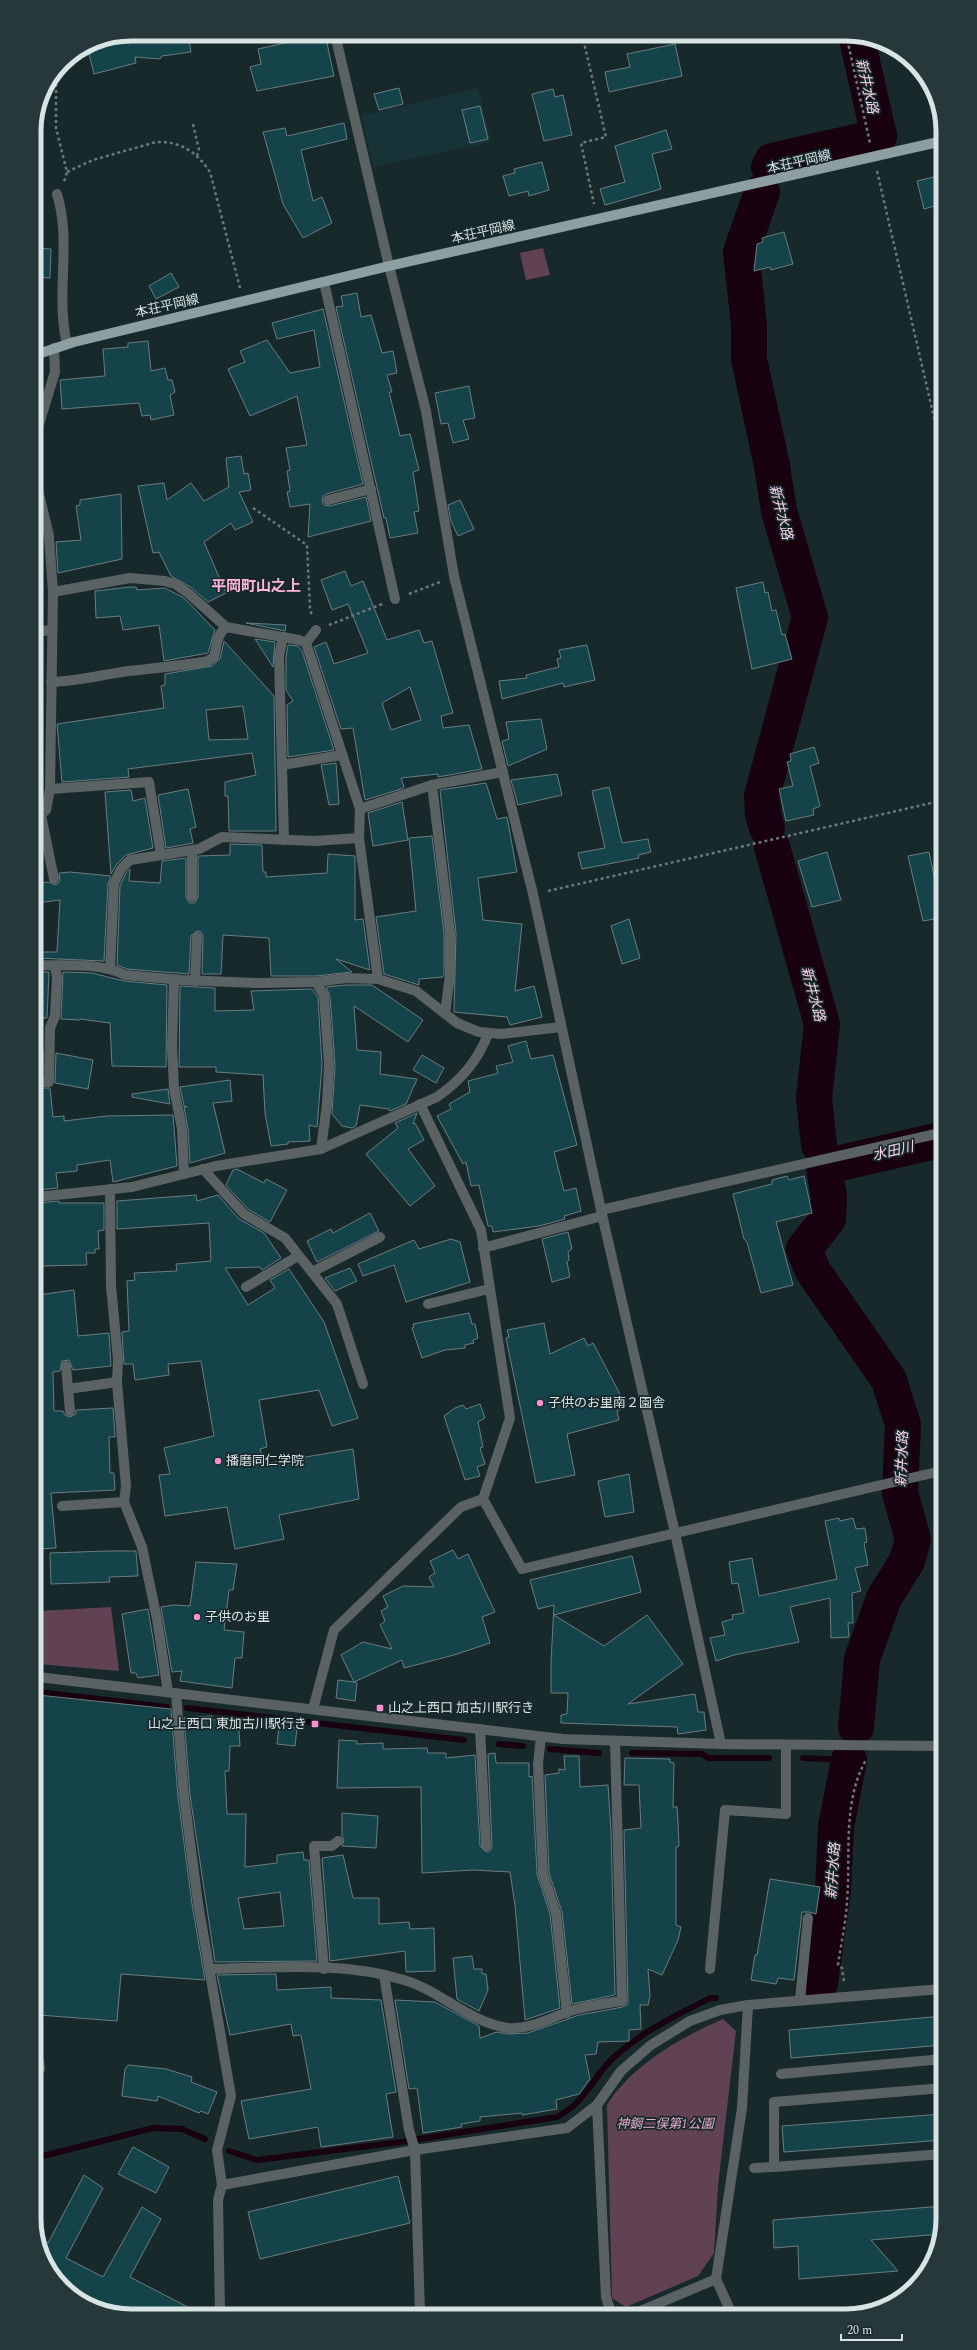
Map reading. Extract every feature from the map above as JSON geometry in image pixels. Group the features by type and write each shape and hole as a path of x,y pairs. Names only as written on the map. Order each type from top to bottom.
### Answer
{"main road":[{"name":"本荘平岡線","path":"41,353 67,344 389,266 874,158 936,142"}],"street":[{"path":"338,41 389,266 426,411 454,576 533,894 601,1213 675,1533 721,1744"},
{"path":"57,194 61,205 63,233 62,323 67,344"},
{"path":"324,282 395,599"},
{"path":"41,418 55,372 54,348"},
{"path":"328,500 370,490"},
{"path":"41,502 49,536 53,592 51,630 50,789 46,810 41,814"},
{"path":"53,592 130,578 165,581 175,584 226,627 299,640 306,643 360,809 359,838 378,979"},
{"path":"51,682 82,680 128,671 164,669 208,661 214,657 220,632 226,627"},
{"path":"41,631 51,630"},
{"path":"306,643 316,630"},
{"path":"282,637 279,656 284,840"},
{"path":"282,765 342,755"},
{"path":"360,809 432,786 503,772"},
{"path":"50,789 149,782 161,854"},
{"path":"432,786 450,933 450,975 445,1014"},
{"path":"41,828 54,879"},
{"path":"110,969 114,884 117,876 125,864 130,860 161,854 192,851 207,847 222,837 314,841 359,838"},
{"path":"192,851 192,897"},
{"path":"195,981 197,937"},
{"path":"41,965 110,969 125,976 195,981 316,982 346,978 378,979 416,991 457,1023 488,1034 561,1027"},
{"path":"41,1082 49,1082 50,1028 55,1016 57,977 55,966"},
{"path":"174,980 172,1047 174,1088 182,1129 184,1174"},
{"path":"316,982 324,996 329,1065 327,1104 321,1149"},
{"path":"41,1196 132,1187 203,1169 321,1149 436,1097 463,1077 475,1062 488,1034"},
{"path":"420,1104 481,1230 510,1418 484,1499 522,1569 936,1472"},
{"path":"483,1248 601,1213 936,1134"},
{"path":"203,1169 244,1214 285,1238 337,1304 363,1384"},
{"path":"110,1189 111,1286 117,1344 117,1382 126,1486 124,1502 142,1547 172,1692 184,1796 209,1968 231,2096 217,2150 222,2185 218,2200 220,2309"},
{"path":"312,1272 380,1237"},
{"path":"246,1287 298,1256"},
{"path":"428,1304 489,1289"},
{"path":"66,1366 70,1411"},
{"path":"68,1389 117,1382"},
{"path":"313,1709 334,1630 461,1507 484,1499"},
{"path":"62,1506 124,1502"},
{"path":"41,1677 541,1737 721,1744 936,1746"},
{"path":"480,1729 486,1846"},
{"path":"541,1737 538,1764 543,1874 556,1913 567,2012"},
{"path":"209,1968 370,1971 419,1986 484,2022 508,2028 521,2028 576,2009 622,2000 615,1741"},
{"path":"710,1969 725,1810 786,1814 786,1745"},
{"path":"324,1969 314,1846 332,1846 338,1841"},
{"path":"800,2000 808,1918"},
{"path":"384,1975 409,2130 415,2150 420,2309"},
{"path":"222,2185 415,2150 567,2128 597,2105 622,2071 651,2045 690,2021 720,2010 748,2005 800,2000 936,1990"},
{"path":"730,2309 716,2279 742,2108 748,2005"},
{"path":"781,2074 936,2060"},
{"path":"774,2167 774,2102 936,2089"},
{"path":"597,2105 606,2297 610,2309"},
{"path":"754,2168 936,2155"},
{"path":"645,2309 716,2279"}],"path":[{"path":"584,41 606,136 580,143 597,220"},
{"path":"848,41 936,426"},
{"path":"41,201 52,200 62,190 67,172 56,128 56,81"},
{"path":"193,124 200,150 197,156"},
{"path":"67,172 93,160 156,142 186,147 197,156 210,172 239,285 246,301"},
{"path":"253,508 307,545 310,608 316,630"},
{"path":"533,894 936,802"},
{"path":"838,1965 847,1902 851,1810 857,1776 866,1760 866,1745"}],"shaded area":[{"path":"478,88 491,142 373,167 362,119 363,115"}],"green space":[{"path":"543,248 550,275 526,280 520,253"},
{"path":"111,1607 119,1671 41,1664 41,1611"},
{"name":"神鋼二俣第1公園","path":"723,2019 736,2031 718,2186 714,2253 698,2276 626,2307 612,2298 607,2105 617,2091 643,2065 674,2044"}],"building":[{"path":"125,41 189,41 191,52 162,56 160,59 135,57 136,63 94,74 89,54 92,53 91,50 107,44"},
{"path":"294,41 326,41 334,76 257,91 250,67 261,64 258,49"},
{"path":"675,44 682,76 609,92 605,72 630,67 627,54"},
{"path":"399,88 403,104 379,110 374,94"},
{"path":"553,89 555,97 563,95 572,135 544,141 532,94"},
{"path":"480,106 488,139 470,143 462,110"},
{"path":"344,123 347,139 301,150 313,201 322,197 332,223 303,238 283,204 263,132 285,128 287,136"},
{"path":"666,130 672,149 652,154 661,189 605,205 600,189 625,182 615,146"},
{"path":"542,162 549,190 529,196 528,191 509,196 503,176 515,173 514,169"},
{"path":"936,176 936,206 924,209 917,181"},
{"path":"784,232 793,264 771,270 770,267 754,271 757,244 763,242 762,238"},
{"path":"41,248 51,249 50,278 41,277"},
{"path":"171,273 179,287 156,299 149,286"},
{"path":"357,293 361,317 371,315 382,353 393,351 397,373 387,375 392,392 389,392 400,436 410,434 419,470 413,472 419,511 414,512 418,533 390,538 386,518 384,518 336,307 343,306 341,296"},
{"path":"323,309 363,484 326,494 323,496 322,501 324,505 329,506 366,497 371,521 308,537 310,504 290,507 287,492 290,491 287,471 290,470 286,448 307,445 297,396 250,416 228,369 245,362 240,351 267,340 290,373 320,367 314,330 277,339 272,323"},
{"path":"148,341 151,371 165,368 168,380 172,380 175,392 170,395 174,415 151,420 150,415 142,416 139,403 62,409 60,380 105,376 103,349 128,347 128,343"},
{"path":"469,386 475,418 463,420 469,439 453,443 448,423 441,424 435,393"},
{"path":"241,456 244,474 248,473 251,490 239,492 253,522 235,530 231,523 204,542 226,593 208,602 192,588 171,576 159,552 153,553 138,486 164,483 167,500 191,483 204,501 229,487 226,458"},
{"path":"121,494 122,559 58,573 56,542 81,540 76,506 80,505 80,500"},
{"path":"460,500 474,529 458,536 451,521 448,505"},
{"path":"345,571 351,586 363,581 387,640 419,630 424,643 432,641 453,713 441,716 443,728 469,725 482,769 438,777 438,774 401,778 404,787 401,789 365,800 353,728 341,729 314,647 326,642 334,664 368,653 348,604 332,610 321,580","holes":["410,687 421,720 391,730 382,703"]},
{"path":"763,582 765,593 768,592 772,611 776,610 782,635 785,634 792,659 752,669 736,588"},
{"path":"136,587 137,590 165,588 184,598 215,630 208,653 164,661 159,625 123,630 120,616 96,618 95,591"},
{"path":"246,623 286,625 285,631"},
{"path":"255,639 275,642 273,667"},
{"path":"224,641 274,696 276,831 229,831 228,796 225,796 225,782 256,775 252,753 128,769 129,777 62,782 57,724 164,708 161,686 165,685 165,674 212,666 220,659","holes":["243,706 248,739 209,740 206,710"]},
{"path":"288,645 298,646 302,651 334,750 288,757 287,705 293,701 286,690 286,657"},
{"path":"587,645 595,680 564,687 563,683 502,699 499,681 527,678 526,675 559,667 557,659 561,658 559,650"},
{"path":"541,719 547,749 508,766 502,741 509,739 506,722"},
{"path":"814,747 819,763 810,766 820,806 813,809 814,815 786,821 779,789 793,786 787,762 791,761 790,754"},
{"path":"336,763 339,804 329,805 321,765"},
{"path":"557,774 562,795 518,805 511,780"},
{"path":"486,783 497,819 507,817 517,872 478,878 483,920 522,924 515,991 534,986 542,1017 510,1025 507,1017 454,1012 456,933 440,790"},
{"path":"609,787 622,843 648,839 651,852 638,855 639,858 582,869 578,853 605,848 592,791"},
{"path":"188,789 196,827 190,829 193,843 166,848 158,795"},
{"path":"131,790 133,801 145,798 153,848 126,855 116,865 111,874 105,792"},
{"path":"402,802 408,840 373,846 368,813"},
{"path":"432,836 444,933 444,975 443,977 419,979 419,985 384,974 376,917 416,911 409,838"},
{"path":"230,844 262,845 263,872 266,872 266,877 327,873 328,854 355,856 355,920 363,919 370,970 336,959 352,972 316,976 271,976 269,938 223,935 221,974 202,974 203,937 201,932 197,931 191,936 189,974 127,969 117,965 120,886 126,873 130,869 129,881 160,883 162,861 186,858 186,897 189,903 195,903 198,897 198,856 230,855"},
{"path":"827,852 841,900 812,907 798,861"},
{"path":"929,852 936,885 936,919 923,921 908,856"},
{"path":"70,872 111,876 108,884 104,961 41,958 41,952 57,952 60,900 41,902 41,883 48,882 56,885 60,881 59,873"},
{"path":"629,919 640,958 622,964 611,926"},
{"path":"41,972 49,972 47,1018 41,1018"},
{"path":"63,972 92,973 124,981 167,985 166,1067 112,1066 110,1023 80,1019 61,1019"},
{"path":"372,985 423,1020 408,1042 354,1006 357,1050 381,1052 380,1074 417,1079 406,1104 390,1111 389,1109 360,1105 356,1126 352,1128 342,1126 332,1114 335,1065 330,996 326,987"},
{"path":"180,986 215,988 215,1011 254,1010 251,991 312,989 318,998 322,1065 317,1127 309,1125 310,1141 288,1142 288,1144 271,1146 265,1113 263,1075 216,1072 216,1067 179,1067"},
{"path":"526,1041 531,1059 553,1055 577,1145 554,1152 564,1191 576,1188 581,1211 564,1216 565,1219 539,1226 493,1232 492,1226 488,1226 479,1185 471,1186 466,1162 463,1164 437,1116 451,1109 449,1104 470,1092 468,1081 498,1073 496,1066 513,1062 508,1046"},
{"path":"41,1051 43,1051 43,1076 41,1076"},
{"path":"56,1053 93,1060 88,1089 55,1083"},
{"path":"422,1055 444,1068 436,1083 413,1070"},
{"path":"230,1080 232,1101 213,1103 225,1153 190,1163 188,1129 184,1107 187,1107 184,1106 180,1087"},
{"path":"41,1088 50,1088 53,1117 64,1116 64,1121 107,1116 173,1115 177,1166 113,1182 110,1160 77,1165 77,1171 56,1173 58,1188 41,1190"},
{"path":"168,1089 170,1104 132,1097 132,1094"},
{"path":"417,1113 413,1124 415,1123 424,1140 408,1149 435,1186 410,1206 366,1154 398,1128 395,1123"},
{"path":"237,1169 264,1183 266,1179 287,1190 270,1222 248,1209 226,1185 233,1170"},
{"path":"787,1176 789,1180 804,1176 812,1213 776,1222 793,1285 761,1293 747,1242 744,1239 733,1194 772,1184 772,1180"},
{"path":"196,1195 197,1201 218,1195 239,1219 264,1233 281,1258 262,1270 260,1267 225,1268 248,1305 275,1288 270,1280 289,1269 324,1322 358,1418 332,1426 319,1390 259,1400 267,1447 260,1449 264,1464 353,1449 359,1499 279,1515 284,1539 235,1549 227,1507 165,1516 159,1475 170,1474 164,1448 214,1436 201,1361 168,1364 169,1375 135,1380 133,1364 124,1364 122,1332 129,1331 127,1281 135,1280 134,1273 177,1271 176,1264 211,1261 209,1223 117,1229 117,1201"},
{"path":"59,1201 59,1203 104,1203 104,1230 98,1231 99,1249 95,1249 95,1253 86,1253 87,1265 41,1266 41,1203"},
{"path":"370,1213 379,1231 317,1262 307,1241 331,1229 333,1233"},
{"path":"568,1232 572,1249 568,1252 569,1260 567,1262 570,1277 552,1282 542,1239"},
{"path":"451,1239 460,1242 470,1282 406,1302 394,1265 363,1276 358,1264 414,1240 419,1249"},
{"path":"350,1268 357,1281 335,1291 325,1278"},
{"path":"74,1290 78,1336 109,1333 111,1366 73,1370 69,1360 62,1361 60,1371 53,1372 54,1411 63,1411 65,1415 70,1417 76,1414 76,1410 113,1408 115,1437 109,1437 110,1473 114,1473 115,1490 51,1493 56,1548 41,1549 42,1340 41,1295"},
{"path":"469,1313 472,1324 475,1324 478,1338 473,1340 474,1343 465,1345 465,1348 445,1350 422,1358 412,1328 414,1327 413,1324"},
{"path":"544,1323 550,1354 584,1338 588,1346 593,1343 621,1396 618,1396 621,1409 617,1411 619,1420 567,1434 575,1475 536,1483 506,1338 509,1337 507,1330"},
{"path":"480,1404 485,1418 478,1422 483,1447 480,1448 485,1464 477,1467 480,1476 465,1480 444,1416 455,1408 463,1405 466,1409"},
{"path":"629,1474 634,1512 605,1517 598,1481"},
{"path":"839,1518 840,1521 853,1518 856,1529 865,1528 867,1542 864,1543 868,1565 855,1568 861,1591 852,1593 853,1623 848,1623 849,1637 831,1638 830,1598 790,1607 799,1642 734,1655 716,1661 710,1638 725,1635 722,1622 733,1619 732,1615 744,1613 738,1583 732,1584 729,1562 752,1558 759,1596 837,1579 825,1521"},
{"path":"453,1550 458,1559 468,1554 495,1612 482,1617 490,1643 454,1655 404,1668 402,1660 354,1682 341,1655 363,1642 392,1649 380,1625 385,1621 381,1611 388,1607 383,1596 403,1586 434,1587 429,1577 435,1573 430,1561"},
{"path":"136,1551 138,1576 109,1577 110,1582 51,1584 50,1553"},
{"path":"632,1556 641,1592 554,1615 604,1646 647,1615 683,1664 628,1704 695,1694 698,1712 704,1712 706,1730 678,1734 677,1727 561,1723 561,1715 567,1714 568,1693 551,1693 554,1605 538,1609 530,1580"},
{"name":"子供のお里","path":"196,1562 237,1564 233,1590 229,1590 224,1630 244,1632 242,1658 235,1658 232,1688 180,1681 182,1671 172,1672 161,1607 174,1605 190,1606"},
{"path":"148,1609 159,1675 138,1678 136,1673 131,1673 122,1614"},
{"path":"338,1680 357,1683 355,1701 336,1698"},
{"path":"41,1695 171,1709 178,1797 192,1904 205,1980 121,1974 117,2021 41,2015"},
{"path":"212,1716 212,1720 238,1718 240,1746 230,1746 229,1771 225,1771 227,1814 246,1814 245,1867 277,1863 277,1855 303,1852 304,1860 309,1860 317,1961 215,1962 190,1795 184,1718","holes":["280,1892 284,1926 244,1929 238,1898"]},
{"path":"279,1726 297,1728 295,1746 277,1744"},
{"path":"339,1740 357,1741 357,1744 383,1743 383,1749 427,1748 428,1753 446,1753 446,1758 475,1755 480,1846 486,1852 490,1851 492,1846 488,1754 495,1753 496,1763 529,1763 529,1777 532,1776 537,1874 550,1914 560,2008 525,2020 515,1905 510,1872 473,1870 422,1873 421,1787 337,1788"},
{"path":"564,1756 579,1756 580,1787 608,1785 611,1830 615,1995 572,2004 562,1912 549,1873 545,1775 559,1773 559,1769 565,1770"},
{"path":"625,1758 670,1759 670,1762 674,1763 673,1807 677,1807 678,1822 679,1846 676,1847 676,1925 681,1927 678,1940 662,1975 648,1969 650,1996 648,2005 640,2005 641,2029 629,2030 629,2041 598,2042 596,2054 585,2055 590,2079 579,2094 556,2100 557,2109 522,2115 522,2113 480,2117 480,2121 461,2124 462,2127 423,2133 417,2088 409,2089 395,2000 435,2002 479,2026 480,2038 497,2032 508,2034 528,2033 579,2015 623,2007 628,2004 624,1830 641,1828 639,1785 624,1785"},
{"path":"342,1813 378,1816 376,1848 342,1846 344,1840 342,1836"},
{"path":"343,1855 353,1898 379,1898 379,1924 409,1922 410,1929 434,1928 435,1971 406,1972 405,1951 330,1961 322,1858"},
{"path":"770,1879 820,1887 816,1914 802,1912 794,1980 778,1978 776,1984 751,1980 755,1955 757,1955"},
{"path":"472,1956 474,1969 482,1969 482,1974 486,1974 488,1990 479,2011 457,1999 453,1958"},
{"path":"276,1974 277,1990 331,1987 331,1998 381,2000 396,2092 386,2094 393,2137 321,2147 318,2127 249,2139 241,2101 311,2089 301,2035 293,2036 291,2024 230,2035 217,1975"},
{"path":"936,2017 936,2046 791,2058 789,2030"},
{"path":"128,2065 166,2069 192,2077 191,2082 217,2092 208,2114 201,2111 199,2113 158,2096 157,2101 122,2096 125,2069"},
{"path":"936,2115 936,2141 784,2152 782,2126"},
{"path":"133,2147 169,2167 156,2193 118,2174"},
{"path":"84,2175 103,2188 66,2258 103,2277 142,2207 161,2219 130,2277 191,2309 125,2309 91,2300 76,2291 63,2279 50,2259 44,2241 48,2243"},
{"path":"398,2176 410,2223 260,2259 248,2212"},
{"path":"936,2207 934,2235 871,2240 898,2271 799,2279 798,2246 774,2248 773,2220"}],"waterway":[{"name":"新井水路","path":"858,42 879,136"},
{"name":"新井水路","path":"769,167 772,161 864,140"},
{"name":"新井水路","path":"762,192 741,252 749,325 749,359 772,466 779,511 810,617 762,796 763,814 767,828"},
{"name":"新井水路","path":"772,847 822,1024 814,1098 819,1145"},
{"name":"水田川","path":"845,1162 936,1141"},
{"name":"新井水路","path":"824,1167 829,1197 828,1219 804,1249 813,1271 889,1380 903,1425 900,1493 913,1539 907,1561 884,1598 862,1659 856,1727"},
{"path":"41,1692 167,1707"},
{"path":"187,1708 464,1740"},
{"path":"499,1744 523,1746"},
{"path":"550,1749 599,1753"},
{"path":"632,1753 702,1754 708,1758 769,1758"},
{"path":"803,1758 849,1760"},
{"name":"新井水路","path":"820,1983 833,1890 836,1827 849,1760"},
{"path":"229,2151 257,2160 401,2142 557,2117 575,2104 613,2058 635,2040 710,1998 716,1998"},
{"path":"41,2156 153,2128 182,2129 205,2139"}],"place":[{"name":"子供のお里南２園舎","path":"540,1403"},
{"name":"播磨同仁学院","path":"218,1461"},
{"name":"子供のお里","path":"197,1617"},
{"name":"山之上西口 加古川駅行き","path":"380,1708"},
{"name":"山之上西口 東加古川駅行き","path":"315,1724"}],"district":[{"name":"平岡町山之上","path":"256,586"}]}
